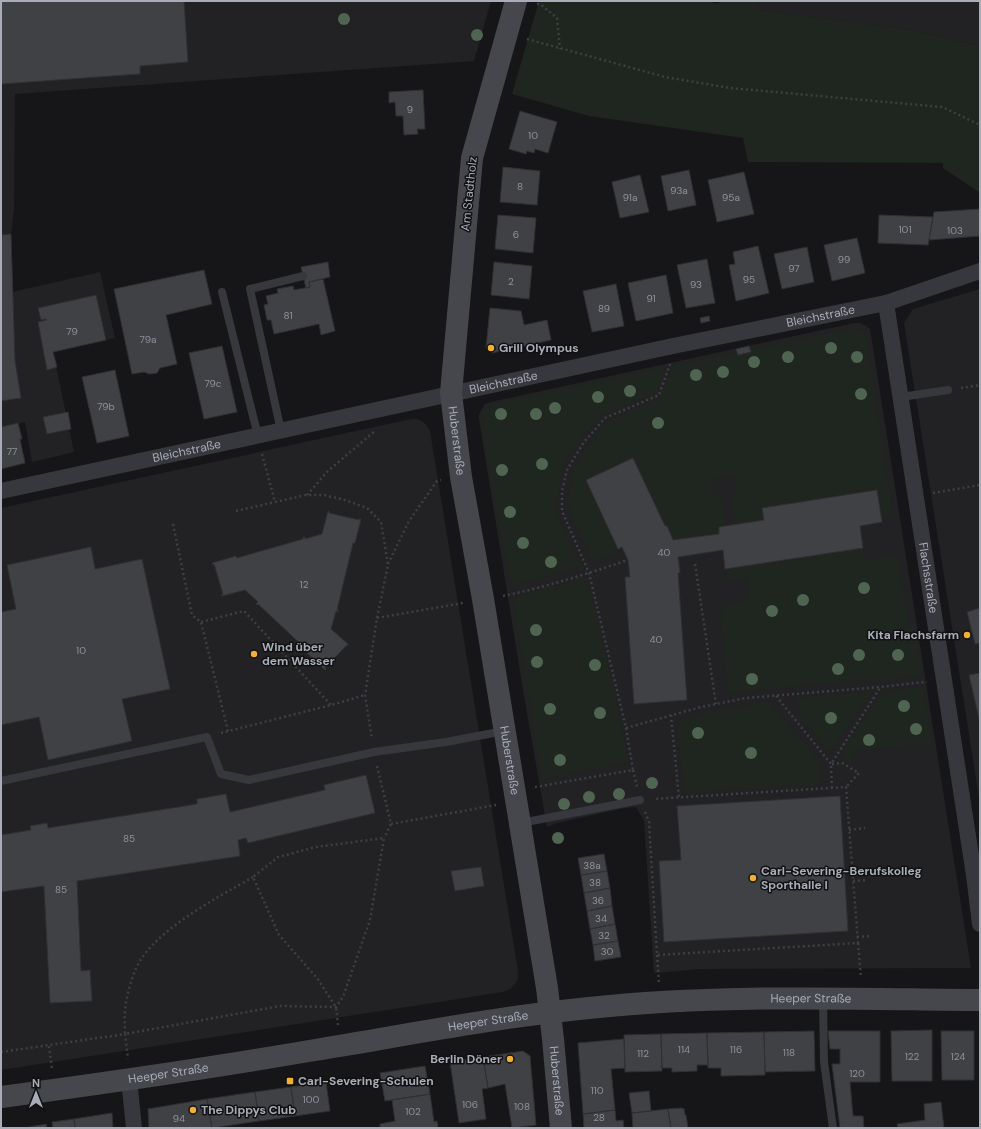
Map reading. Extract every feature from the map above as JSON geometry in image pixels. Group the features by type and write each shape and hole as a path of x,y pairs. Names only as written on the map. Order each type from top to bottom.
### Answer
{"main road":[{"name":"Am Stadtholz","path":"450,393 470,169 474,149 507,33 525,2"},
{"name":"Huberstraße","path":"450,393 461,476 551,1012 561,1128"},
{"name":"Heeper Straße","path":"1,1097 129,1079 551,1012 590,1008 660,1002 753,998 980,1000"}],"street":[{"name":"Bleichstraße","path":"1,491 282,431 450,393 886,303 980,270"},
{"name":"Flachsstraße","path":"886,303 974,875 980,924"},
{"path":"129,1079 134,1128"}],"lane":[{"path":"282,431 250,289 303,276"},
{"path":"222,292 258,436"},
{"path":"901,397 948,390"},
{"path":"1,781 207,737 221,774 249,780 374,752 446,742 504,731"},
{"path":"520,824 640,800"},
{"path":"823,998 824,1062 833,1128"}],"path":[{"path":"525,2 540,4 557,18 560,49"},
{"path":"507,33 665,77 730,88 942,107 980,125"},
{"path":"391,824 634,770 626,728 589,573 562,511 562,491 567,470 584,442 605,418 659,395 669,370 673,346"},
{"path":"948,390 980,384"},
{"path":"306,495 328,471 388,419 386,408"},
{"path":"258,436 275,502"},
{"path":"207,737 365,695 377,618 388,565 409,521 437,481 461,476"},
{"path":"916,496 980,485"},
{"path":"236,512 306,495 324,495 367,508 381,522 388,565"},
{"path":"173,524 192,615 201,622 228,731"},
{"path":"695,564 716,704"},
{"path":"201,622 244,611 331,705"},
{"path":"626,728 671,715 746,698 915,683 944,682"},
{"path":"832,788 831,764 880,687"},
{"path":"775,696 831,764"},
{"path":"671,715 679,798"},
{"path":"660,1002 649,822 640,800 846,787 859,773 842,763 831,764"},
{"path":"846,787 861,978 861,999"},
{"path":"850,830 865,828"},
{"path":"125,1034 125,1011 134,973 146,952 167,931 203,906 252,877 278,857 316,847 384,838 370,920 343,997 336,1007"},
{"path":"252,877 278,935 318,978 336,1007 342,1046"},
{"path":"853,881 868,880"},
{"path":"857,937 870,936"},
{"path":"657,955 858,943"},
{"path":"1,1052 125,1034 280,1006 336,1007"}],"shaded area":[{"path":"1,1 491,1 474,61 15,94 14,209 11,234 12,292 100,272 115,338 53,352 74,452 32,462 25,422 1,427"},
{"path":"539,1 707,1 717,4 722,1 759,1 758,10 914,30 980,46 980,193 943,168 943,163 748,162 743,138 589,116 512,94"},
{"path":"759,1 980,1 980,46 914,30 757,10"},
{"path":"980,289 980,804 904,323 913,309"},
{"path":"854,323 860,323 870,329 971,968 701,969 654,973 644,821 636,807 625,808 557,823 547,827 524,696 479,414 485,404 491,402"},
{"path":"853,328 863,330 867,338 893,514 881,516 877,490 762,508 764,520 735,524 731,493 737,491 734,475 711,480 714,494 720,495 726,526 719,527 719,534 673,540 633,458 586,480 618,549 615,551 615,554 593,563 572,520 568,500 572,476 586,447 608,421 661,398 672,366"},
{"path":"665,367 657,393 603,415 579,440 562,469 556,508 570,545 582,566 511,586 499,527 482,422 482,416 485,409 502,402"},
{"path":"411,419 417,419 423,422 430,431 518,971 518,978 515,984 510,989 503,992 1,1070 1,508"},
{"path":"863,548 865,560 898,555 909,623 914,623 922,676 776,688 728,694 720,612 724,605 749,600 747,579 727,580 725,569"},
{"path":"582,579 588,583 606,654 629,762 542,780 512,598"},
{"path":"923,687 932,744 853,751 853,761 847,761 843,756 845,747 882,691"},
{"path":"873,691 829,754 802,721 794,698"},
{"path":"769,702 820,762 822,784 684,793 677,728 680,721 719,710"}],"building":[{"path":"1,1 184,1 188,62 140,66 140,74 1,84"},
{"path":"423,90 425,129 417,129 418,134 404,135 403,116 396,116 395,102 389,103 389,92"},
{"path":"520,111 557,122 548,153 535,149 534,153 527,151 526,154 509,149"},
{"path":"503,167 540,171 537,205 500,202"},
{"path":"689,170 696,205 668,211 661,176"},
{"path":"744,172 754,214 717,222 708,180"},
{"path":"640,175 649,212 620,218 612,182"},
{"path":"980,209 980,236 929,240 934,212"},
{"path":"498,215 536,218 533,253 495,249"},
{"path":"879,215 933,217 928,245 878,243"},
{"path":"11,234 15,361 21,398 1,401 1,235"},
{"path":"857,238 865,273 832,281 824,245"},
{"path":"758,246 769,293 736,301 729,265 735,264 733,252"},
{"path":"807,247 814,282 782,289 774,254"},
{"path":"707,259 715,303 686,308 677,265"},
{"path":"328,262 330,277 309,282 310,287 306,288 301,267"},
{"path":"494,262 532,266 529,299 491,295"},
{"path":"204,270 212,304 166,315 177,364 160,368 157,373 149,374 144,372 132,374 114,289"},
{"path":"666,275 673,313 636,321 628,283"},
{"path":"323,279 335,331 321,335 319,324 274,334 271,320 267,320 264,305 268,304 266,296 278,293 277,289 293,286 294,290 310,287 309,282"},
{"path":"616,284 624,326 592,332 583,291"},
{"path":"96,295 106,340 53,352 57,367 47,370 38,322 47,320 41,320 38,308"},
{"path":"490,308 521,311 524,325 547,320 551,340 492,353 486,348"},
{"path":"709,316 710,321 701,323 700,318"},
{"path":"222,346 237,412 204,419 189,353"},
{"path":"749,346 751,352 738,355 736,349"},
{"path":"115,370 129,436 97,443 82,377"},
{"path":"68,412 71,429 47,434 43,417"},
{"path":"18,423 25,463 1,469 1,427"},
{"path":"633,458 673,540 719,534 719,527 764,520 762,508 877,490 882,522 860,526 863,548 725,569 723,550 678,557 687,700 634,704 625,577 630,577 628,560 622,547 618,549 586,480"},
{"path":"328,511 329,513 359,520 361,519 355,543 353,543 337,610 338,612 336,611 331,629 349,645 347,645 325,668 325,670 307,653 308,651 258,604 256,604 258,602 245,590 222,596 221,595 223,594 214,564 213,565 212,563 236,556 237,558 303,539 303,537 305,537 305,539 322,534"},
{"path":"91,547 95,569 142,559 170,689 122,699 132,741 48,760 39,717 1,725 1,612 16,609 7,565"},
{"path":"980,608 980,643 975,644 967,612"},
{"path":"980,673 980,723 969,675"},
{"path":"366,775 375,813 248,843 246,838 238,840 240,856 77,881 81,971 90,970 92,1001 50,1003 44,886 1,892 1,835 31,830 30,826 47,823 48,828 197,804 197,799 226,794 230,812 325,790 324,785"},
{"name":"Carl-Severing-Berufskolleg Sporthalle I","path":"840,796 848,931 664,942 659,861 681,860 677,806"},
{"path":"604,854 607,871 581,875 578,858"},
{"path":"481,867 484,886 455,891 451,871"},
{"path":"607,871 610,888 584,893 581,875"},
{"path":"610,888 612,906 587,911 584,893"},
{"path":"612,906 615,924 590,929 587,911"},
{"path":"615,924 618,941 593,945 590,929"},
{"path":"618,941 621,957 595,961 593,945"},
{"path":"932,1030 932,1081 892,1081 891,1031"},
{"path":"814,1031 815,1071 765,1072 764,1032"},
{"path":"828,1031 880,1031 880,1082 850,1082 853,1116 863,1116 864,1128 840,1128 832,1064 840,1064 840,1049 830,1049"},
{"path":"941,1031 974,1031 974,1080 942,1080"},
{"path":"764,1032 765,1075 721,1076 721,1068 708,1068 707,1033"},
{"path":"707,1033 708,1065 697,1065 697,1071 672,1072 672,1068 662,1068 661,1034"},
{"path":"661,1034 662,1071 625,1072 624,1035"},
{"path":"624,1039 625,1068 611,1069 615,1110 583,1114 578,1043"},
{"path":"523,1051 530,1056 536,1125 512,1128 505,1084 488,1088 483,1057"},
{"path":"483,1057 488,1088 482,1089 486,1119 459,1123 450,1062"},
{"path":"425,1066 430,1094 385,1101 380,1073"},
{"path":"326,1082 330,1111 295,1116 291,1087"},
{"path":"291,1087 295,1116 259,1121 255,1092"},
{"path":"649,1091 651,1111 632,1113 629,1093"},
{"path":"255,1092 259,1121 212,1128 207,1099"},
{"path":"430,1094 434,1122 437,1121 438,1128 380,1128 380,1124 395,1121 392,1100"},
{"path":"207,1099 212,1128 149,1128 148,1109"},
{"path":"941,1102 944,1128 898,1128 897,1124 925,1120 924,1104"},
{"path":"668,1109 684,1109 688,1128 671,1128"},
{"path":"668,1109 671,1128 633,1128 632,1113"},
{"path":"615,1110 616,1121 623,1120 624,1128 584,1128 583,1114"},
{"path":"112,1113 113,1128 75,1128 74,1119"},
{"path":"74,1119 75,1128 53,1128 52,1122"},
{"path":"46,1124 47,1128 24,1128"}],"place":[{"name":"Grill Olympus","path":"491,348"},
{"name":"Kita Flachsfarm","path":"967,635"},
{"name":"Wind über dem Wasser","path":"254,654"},
{"name":"Carl-Severing-Berufskolleg Sporthalle I","path":"753,878"},
{"name":"Berlin Döner","path":"510,1059"},
{"name":"Carl-Severing-Schulen","path":"290,1081"},
{"name":"The Dippys Club","path":"193,1110"}]}
